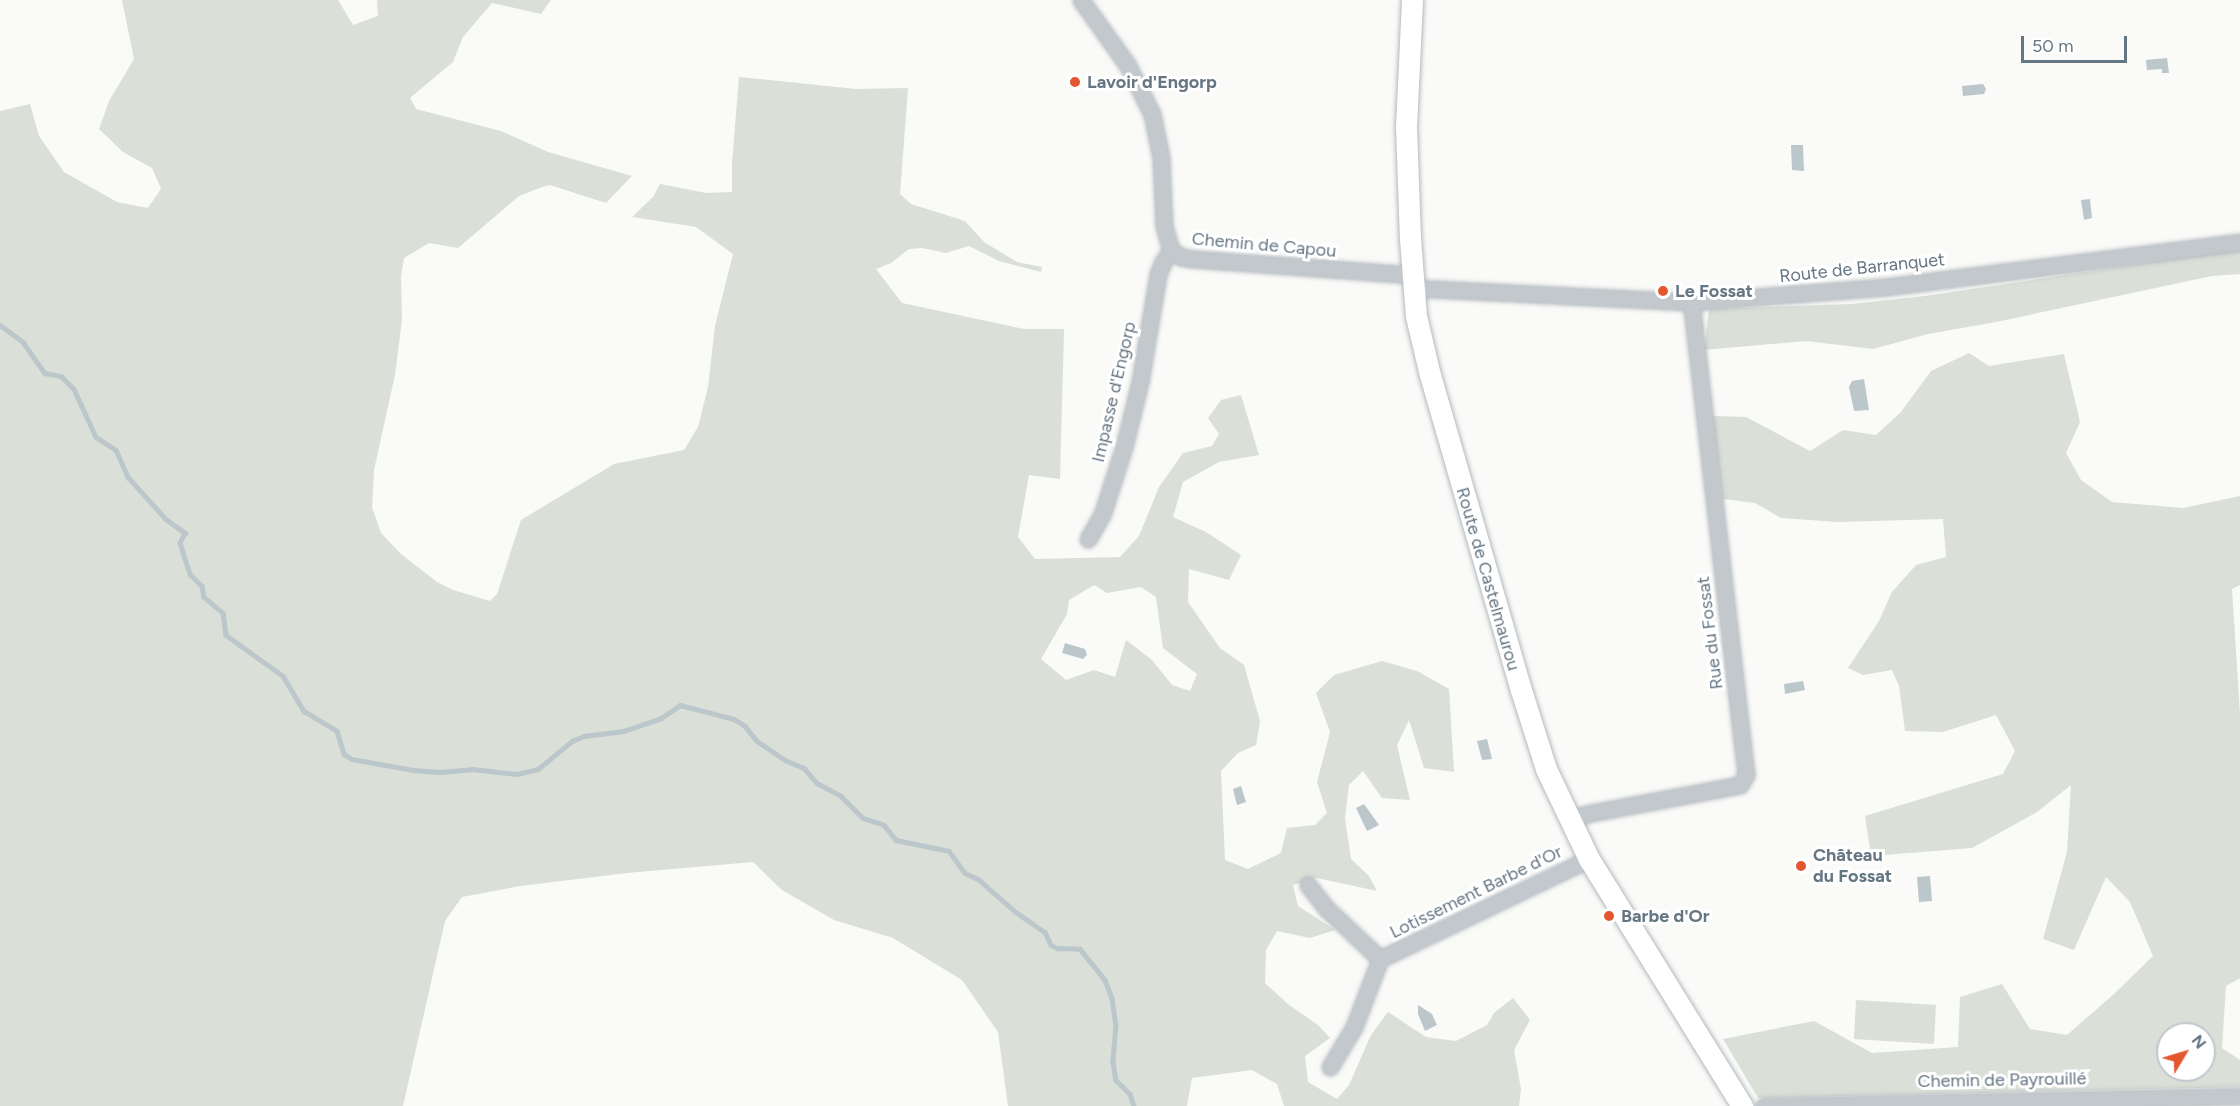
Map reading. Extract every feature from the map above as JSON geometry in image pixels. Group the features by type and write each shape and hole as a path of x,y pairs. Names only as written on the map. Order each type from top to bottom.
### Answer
{"street":[{"name":"Chemin de Capou","path":"1081,0 1128,66 1152,114 1161,158 1164,226 1171,250 1181,257 1194,259 1413,282"},
{"name":"Route de Castelmaurou","path":"1412,0 1406,126 1413,282 1420,340 1468,511 1546,769 1569,821 1589,859 1742,1106"},
{"name":"Route de Barranquet","path":"1413,282 1691,302 1885,287 2240,242"},
{"name":"Impasse d'Engorp","path":"1088,539 1102,515 1124,447 1140,382 1158,274 1162,262 1171,250"},
{"name":"Rue du Fossat","path":"1569,821 1586,813 1740,785 1746,774 1691,302"},
{"name":"Lotissement Barbe d'Or","path":"1330,1067 1354,1027 1380,959 1589,859"},
{"name":"Lotissement Barbe d'Or","path":"1308,885 1327,909 1380,959"},
{"name":"Chemin de Payrouillé","path":"1764,1106 2240,1096"}],"shaded area":[{"path":"122,0 338,0 353,25 378,16 377,0 551,0 541,14 492,3 463,37 453,62 410,98 416,109 501,131 548,152 632,176 606,203 550,185 542,187 519,196 458,248 429,243 404,258 401,277 402,320 395,375 374,470 372,507 381,533 401,554 437,582 453,590 490,601 497,594 521,520 614,464 684,450 698,427 708,387 715,326 733,254 696,227 632,217 653,197 660,184 706,193 732,192 739,77 856,89 908,88 900,194 911,204 965,221 984,242 1017,262 1042,267 1041,272 999,261 969,246 946,253 922,248 909,249 891,263 876,269 902,303 1024,329 1064,329 1060,479 1029,475 1018,537 1035,559 1120,557 1139,536 1159,487 1183,453 1212,446 1219,434 1208,418 1221,400 1241,395 1259,455 1219,462 1183,482 1173,517 1206,532 1241,555 1229,580 1189,569 1188,602 1220,648 1244,665 1260,721 1256,745 1238,753 1221,771 1225,860 1248,869 1281,853 1287,828 1315,825 1327,813 1317,782 1330,732 1316,693 1334,675 1382,661 1417,671 1449,689 1454,772 1424,768 1409,720 1397,745 1410,800 1382,798 1363,771 1349,785 1345,818 1351,859 1369,876 1377,891 1317,878 1293,885 1298,906 1335,930 1310,938 1277,931 1266,950 1265,983 1289,1005 1318,1025 1330,1038 1305,1056 1308,1082 1337,1099 1349,1085 1371,1035 1388,1012 1426,1037 1456,1041 1487,1025 1494,1013 1513,998 1530,1020 1514,1050 1521,1089 1519,1106 1284,1106 1277,1084 1252,1070 1192,1078 1187,1106 1008,1106 998,1032 962,980 893,938 834,920 782,890 753,862 627,873 520,886 462,897 445,921 403,1106 0,1106 0,111 30,104 39,136 64,172 117,202 148,208 161,189 152,168 123,152 99,129 109,101 134,59","holes":["1094,585 1107,593 1141,587 1156,597 1163,648 1197,674 1190,691 1172,685 1152,660 1126,640 1115,677 1094,670 1066,680 1041,659 1067,614 1069,600"]},
{"path":"2167,58 2169,73 2162,73 2162,69 2147,70 2146,60"},
{"path":"1983,84 1986,89 1984,94 1963,96 1962,86"},
{"path":"1791,145 1803,145 1804,171 1792,170"},
{"path":"2090,199 2092,218 2084,220 2081,200"},
{"path":"2240,249 2240,274 2212,276 1996,322 1928,334 1873,349 1806,341 1704,350 1709,309 1852,304 1925,296"},
{"path":"1969,353 1989,366 2064,354 2080,422 2066,453 2081,480 2112,502 2183,508 2240,496 2240,585 2232,589 2240,714 2240,978 2226,986 2222,1048 2240,1060 2240,1087 1758,1098 1723,1039 1814,1021 1872,1053 1958,1047 1960,997 2002,984 2030,1029 2067,1035 2153,956 2130,902 2106,877 2074,950 2043,939 2067,852 2071,785 2037,812 1972,848 1871,856 1865,816 2003,774 2015,751 1996,715 1943,732 1905,731 1899,686 1892,670 1863,675 1848,668 1879,621 1892,592 1916,565 1946,557 1943,519 1838,522 1781,518 1755,503 1723,499 1712,416 1746,417 1810,451 1843,430 1876,435 1901,412 1931,371"},
{"path":"1864,379 1869,410 1854,411 1849,387 1852,381"},
{"path":"1065,643 1085,649 1087,655 1083,659 1062,653"},
{"path":"1803,681 1805,690 1785,694 1784,684"},
{"path":"1487,739 1492,759 1482,760 1477,741"},
{"path":"1241,786 1246,802 1237,805 1233,789"},
{"path":"1364,804 1379,825 1367,831 1356,808"},
{"path":"1930,876 1932,901 1919,902 1917,877"},
{"path":"1856,1000 1936,1005 1934,1044 1854,1039"},
{"path":"1418,1005 1432,1014 1437,1025 1425,1031 1418,1014"}],"waterway":[{"path":"0,325 23,342 45,373 61,376 74,389 96,437 116,450 128,477 166,519 185,533 180,543 190,574 202,586 204,597 223,613 226,635 283,676 304,711 337,731 344,754 352,759 413,770 440,772 472,769 517,774 538,769 572,741 584,736 624,731 661,718 680,705 734,719 745,726 757,741 785,760 804,768 817,783 841,796 863,818 884,825 896,840 949,851 965,873 978,879 1016,912 1045,932 1051,945 1057,948 1080,949 1105,980 1112,998 1116,1025 1113,1062 1116,1080 1130,1094 1134,1106"}],"place":[{"name":"Lavoir d'Engorp","path":"1075,82"},
{"name":"Le Fossat","path":"1663,291"},
{"name":"Château du Fossat","path":"1801,866"},
{"name":"Barbe d'Or","path":"1609,916"}]}
